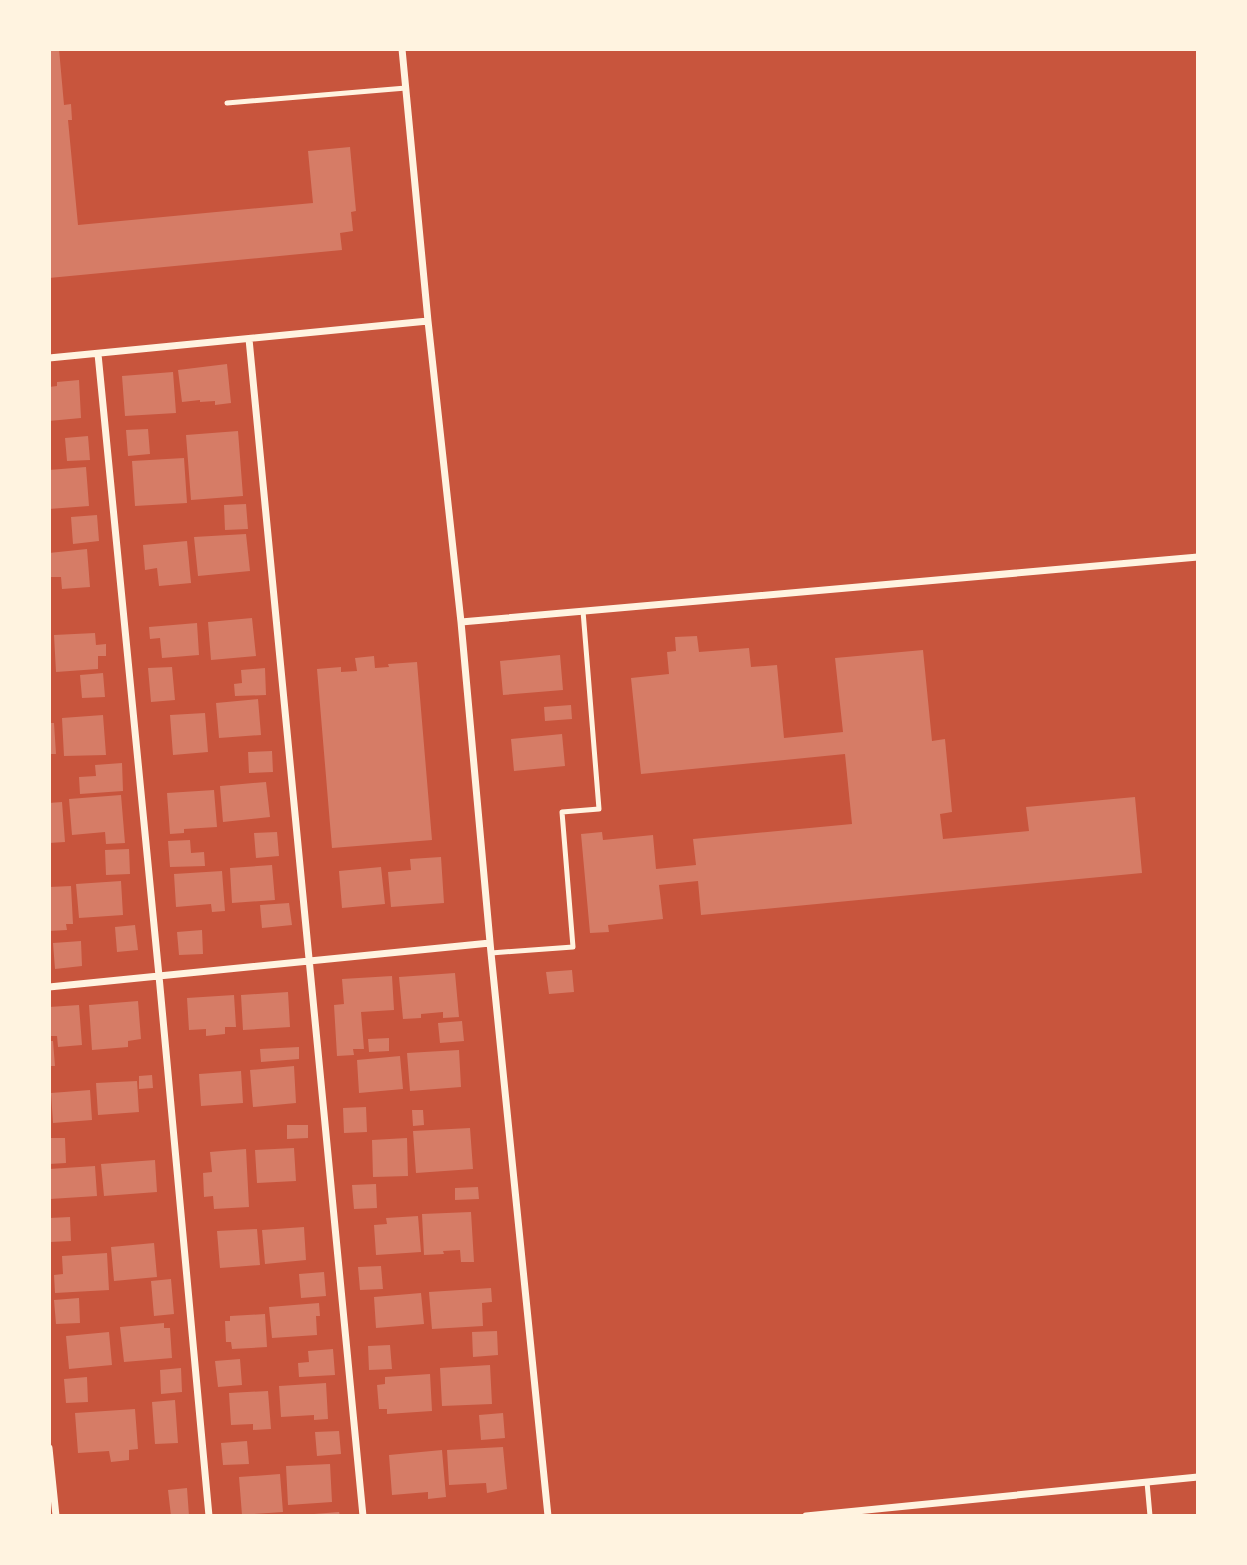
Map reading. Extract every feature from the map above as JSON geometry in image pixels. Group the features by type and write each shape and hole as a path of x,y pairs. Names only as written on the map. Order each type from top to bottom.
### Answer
{"street":[{"path":"402,49 548,1516"},
{"path":"49,358 428,321"},
{"path":"249,339 363,1516"},
{"path":"98,354 209,1516"},
{"path":"461,622 1198,557"},
{"path":"49,987 490,943"},
{"path":"49,1448 56,1516"},
{"path":"806,1516 1198,1477"}],"lane":[{"path":"227,103 406,88"},
{"path":"491,953 573,947 562,812 599,809 583,611"},
{"path":"1147,1482 1150,1516"}],"building":[{"path":"49,49 59,49 64,105 71,104 72,120 68,120 78,225 313,203 308,151 350,147 356,211 351,212 353,231 340,233 342,250 49,278"},
{"path":"227,364 231,403 215,405 215,401 200,400 182,402 178,370"},
{"path":"173,372 176,413 125,416 122,376"},
{"path":"79,380 81,418 49,421 49,387 57,386 57,382"},
{"path":"148,429 150,454 128,456 126,430"},
{"path":"238,431 243,496 191,500 186,435"},
{"path":"88,436 90,460 67,461 65,438"},
{"path":"184,458 187,503 135,506 132,461"},
{"path":"86,467 89,506 49,509 49,470"},
{"path":"246,504 248,529 225,530 224,505"},
{"path":"97,515 99,541 73,544 71,517"},
{"path":"246,534 250,571 198,576 194,537"},
{"path":"187,541 191,583 159,586 157,568 145,570 143,545"},
{"path":"87,549 90,587 62,589 61,577 49,577 49,553"},
{"path":"252,618 256,656 211,660 208,622"},
{"path":"197,623 199,655 162,658 160,638 150,639 149,627"},
{"path":"95,633 96,645 106,644 106,656 98,656 98,669 56,672 54,635"},
{"path":"697,636 699,652 749,648 751,667 777,665 784,738 843,732 835,658 923,650 932,741 945,739 952,812 940,814 943,839 1029,831 1026,807 1135,797 1142,873 701,915 698,881 659,885 663,919 608,925 609,932 590,933 581,834 602,832 603,840 653,835 656,869 696,865 693,839 852,824 845,754 641,774 631,678 669,674 667,652 676,651 675,637"},
{"path":"560,655 563,690 503,695 500,661"},
{"path":"374,656 375,668 389,667 388,664 417,662 432,840 332,848 317,669 341,667 341,672 357,671 355,658"},
{"path":"172,667 175,700 151,702 148,668"},
{"path":"265,668 266,695 235,696 234,684 242,683 241,670"},
{"path":"103,673 105,697 82,698 80,675"},
{"path":"258,699 261,735 219,738 216,703"},
{"path":"571,705 572,719 545,721 544,707"},
{"path":"205,713 208,752 173,755 170,715"},
{"path":"103,715 106,755 64,756 62,718"},
{"path":"49,723 54,723 56,754 49,754"},
{"path":"562,734 565,766 514,771 511,739"},
{"path":"272,751 273,772 249,773 248,752"},
{"path":"122,763 123,791 80,794 79,777 96,776 95,765"},
{"path":"266,782 270,817 223,822 220,786"},
{"path":"214,790 217,827 184,829 184,833 170,834 167,793"},
{"path":"121,795 125,843 106,844 105,832 72,835 69,799"},
{"path":"62,802 65,842 49,843 49,803"},
{"path":"277,832 279,856 256,858 254,833"},
{"path":"190,840 191,853 204,852 205,866 170,867 168,841"},
{"path":"129,849 130,874 106,875 105,850"},
{"path":"441,857 444,903 391,907 388,872 411,870 410,859"},
{"path":"272,865 275,900 232,903 230,868"},
{"path":"381,867 385,904 342,908 339,871"},
{"path":"222,871 225,911 212,912 211,904 176,907 174,874"},
{"path":"121,881 123,915 79,918 76,884"},
{"path":"71,886 73,924 66,924 67,930 49,931 49,887"},
{"path":"289,903 292,925 262,928 260,905"},
{"path":"135,925 138,950 117,952 115,927"},
{"path":"202,930 203,954 179,955 177,932"},
{"path":"81,941 82,966 55,969 53,943"},
{"path":"572,970 574,992 549,994 546,972"},
{"path":"455,973 459,1017 443,1018 443,1012 421,1014 421,1018 403,1019 399,977"},
{"path":"392,976 394,1010 361,1012 364,1049 353,1049 354,1055 337,1056 334,1005 344,1004 342,979"},
{"path":"288,992 290,1027 243,1030 241,995"},
{"path":"234,995 236,1027 225,1027 225,1034 206,1036 206,1029 189,1030 187,998"},
{"path":"138,1001 141,1039 128,1041 128,1047 92,1050 89,1005"},
{"path":"79,1005 82,1045 58,1047 57,1036 50,1036 49,1007"},
{"path":"462,1021 464,1041 440,1043 438,1023"},
{"path":"389,1038 389,1051 369,1052 368,1039"},
{"path":"49,1041 53,1041 55,1066 49,1066"},
{"path":"299,1047 299,1059 261,1062 260,1049"},
{"path":"459,1050 461,1087 410,1091 407,1053"},
{"path":"400,1056 403,1089 359,1093 357,1060"},
{"path":"294,1066 296,1103 253,1107 250,1070"},
{"path":"241,1071 243,1103 201,1106 199,1074"},
{"path":"152,1075 153,1088 139,1089 139,1076"},
{"path":"137,1081 139,1112 98,1115 96,1083"},
{"path":"90,1090 92,1120 53,1123 51,1093"},
{"path":"366,1107 367,1132 344,1133 343,1108"},
{"path":"412,1110 423,1110 424,1125 413,1126"},
{"path":"287,1125 308,1125 308,1138 287,1139"},
{"path":"470,1128 473,1169 416,1173 413,1131"},
{"path":"49,1138 65,1138 66,1163 49,1164"},
{"path":"407,1138 408,1176 373,1177 372,1140"},
{"path":"294,1148 296,1181 257,1183 255,1150"},
{"path":"246,1149 249,1207 214,1209 213,1196 204,1197 203,1173 212,1172 210,1152"},
{"path":"155,1160 157,1192 104,1196 101,1164"},
{"path":"95,1166 97,1196 50,1199 49,1169"},
{"path":"376,1184 377,1208 354,1209 352,1185"},
{"path":"478,1187 479,1199 455,1200 455,1188"},
{"path":"471,1212 474,1262 461,1262 460,1250 424,1255 422,1214"},
{"path":"418,1216 421,1252 376,1255 374,1225 387,1224 386,1218"},
{"path":"70,1217 71,1241 50,1242 49,1218"},
{"path":"304,1227 306,1260 265,1264 262,1230"},
{"path":"257,1229 260,1265 220,1268 217,1231"},
{"path":"154,1243 157,1277 114,1281 111,1247"},
{"path":"107,1253 109,1290 55,1293 54,1275 63,1274 62,1256"},
{"path":"381,1266 383,1289 360,1290 358,1267"},
{"path":"324,1272 326,1296 301,1298 299,1274"},
{"path":"171,1279 174,1314 154,1316 151,1281"},
{"path":"491,1288 492,1302 482,1303 483,1326 432,1329 429,1292"},
{"path":"421,1293 424,1324 376,1328 374,1297"},
{"path":"79,1298 80,1323 56,1324 54,1300"},
{"path":"319,1303 320,1316 316,1316 317,1335 272,1338 269,1307"},
{"path":"265,1314 267,1347 232,1349 231,1342 226,1342 225,1321 230,1321 230,1316"},
{"path":"164,1323 164,1328 170,1328 172,1358 124,1362 120,1327"},
{"path":"497,1331 498,1355 473,1357 472,1332"},
{"path":"109,1332 112,1365 69,1369 66,1336"},
{"path":"390,1345 392,1369 369,1370 368,1346"},
{"path":"333,1349 335,1375 299,1377 298,1363 309,1362 308,1351"},
{"path":"240,1359 242,1385 218,1387 215,1361"},
{"path":"490,1365 492,1404 442,1406 440,1368"},
{"path":"181,1368 182,1392 161,1394 160,1370"},
{"path":"430,1374 432,1411 387,1414 387,1409 379,1409 377,1385 385,1384 385,1377"},
{"path":"87,1377 88,1402 66,1403 64,1379"},
{"path":"326,1383 328,1419 314,1420 314,1415 281,1417 279,1386"},
{"path":"268,1391 271,1429 253,1430 253,1424 231,1425 229,1393"},
{"path":"175,1400 178,1443 155,1444 152,1402"},
{"path":"135,1409 138,1449 129,1450 129,1460 111,1462 109,1451 78,1453 75,1413"},
{"path":"503,1413 505,1438 481,1440 479,1415"},
{"path":"339,1431 341,1454 317,1456 315,1432"},
{"path":"247,1441 249,1464 223,1465 221,1443"},
{"path":"503,1447 507,1489 487,1493 486,1483 449,1485 447,1450"},
{"path":"442,1450 446,1497 428,1499 428,1492 392,1495 389,1455"},
{"path":"330,1464 332,1502 288,1505 286,1466"},
{"path":"280,1474 283,1512 242,1515 239,1477"},
{"path":"187,1488 189,1516 171,1516 168,1490"},
{"path":"339,1512 340,1516 314,1516 314,1514"}]}
